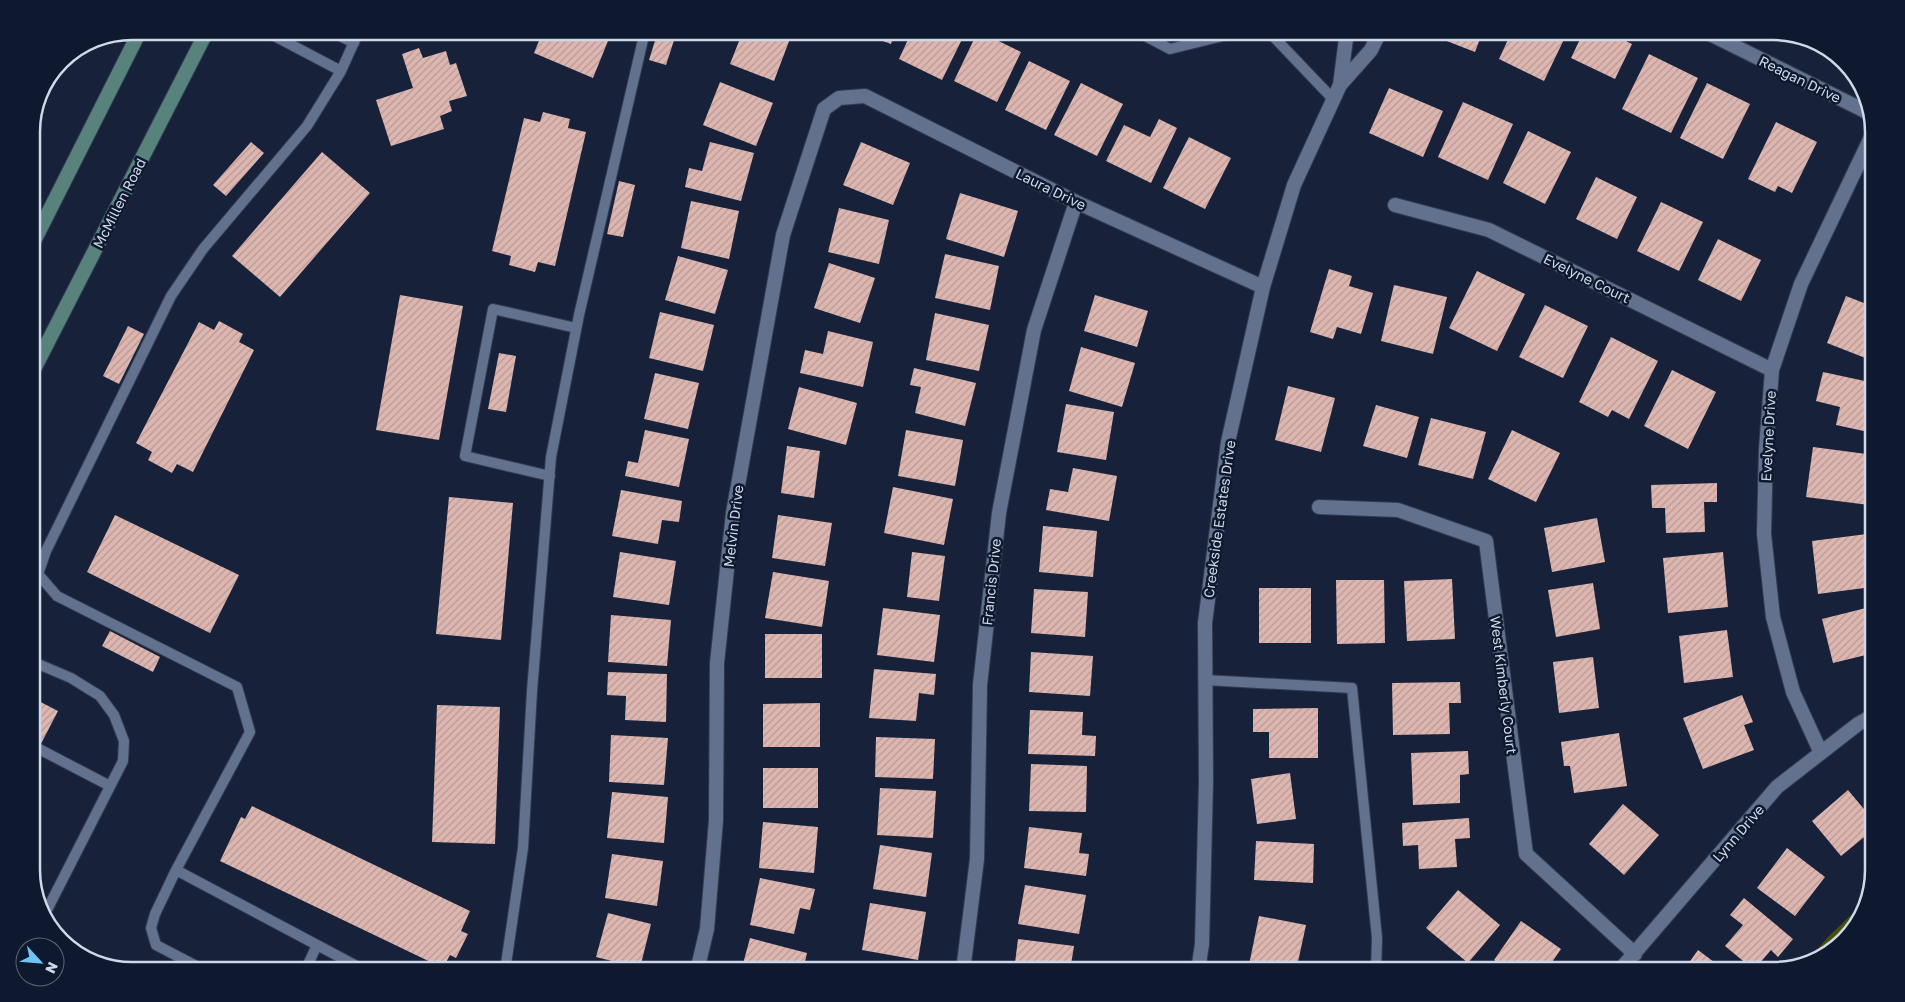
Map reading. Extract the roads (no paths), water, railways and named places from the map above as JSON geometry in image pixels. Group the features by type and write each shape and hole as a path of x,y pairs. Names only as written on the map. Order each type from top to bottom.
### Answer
{"main road":[{"path":"40,231 136,40"},
{"name":"McMillen Road","path":"40,359 203,40"}],"street":[{"name":"Creekside Estates Drive","path":"1340,85 1346,40"},
{"name":"Creekside Estates Drive","path":"1199,962 1202,944 1206,782 1205,623 1228,442 1262,288 1294,184 1340,85 1371,50 1376,40"},
{"name":"Reagan Drive","path":"1722,40 1862,109"},
{"name":"Laura Drive","path":"839,98 865,96 1076,202 1262,288"},
{"name":"Melvin Drive","path":"698,962 707,930 716,820 717,663 732,513 782,235 824,109 839,98"},
{"name":"Evelyne Drive","path":"1821,753 1793,692 1773,617 1764,534 1766,449 1772,370 1800,284 1865,150"},
{"name":"Francis Drive","path":"964,962 977,859 980,685 999,512 1034,330 1076,202"},
{"name":"Evelyne Court","path":"1395,205 1489,230 1772,370"},
{"name":"West Kimberly Court","path":"1319,507 1398,510 1486,541 1526,854 1635,954"},
{"name":"Lynn Drive","path":"1627,962 1777,787 1865,720"}],"lane":[{"path":"282,40 341,71"},
{"path":"347,40 354,44"},
{"path":"40,563 171,296 203,249 307,126 341,71 356,40"},
{"path":"506,962 523,848 533,682 551,457 576,328 643,40"},
{"path":"1153,40 1170,49 1206,40"},
{"path":"1277,40 1333,99"},
{"path":"550,476 465,456 493,309 576,328"},
{"path":"40,578 56,596 237,688 250,732 176,870 155,914 152,928 156,944 189,962"},
{"path":"40,664 71,678 100,696 114,715 124,741 123,761 48,907"},
{"path":"1205,680 1352,688 1377,938 1376,962"},
{"path":"40,750 110,786"},
{"path":"176,870 349,962"},
{"path":"309,962 317,945"}]}
